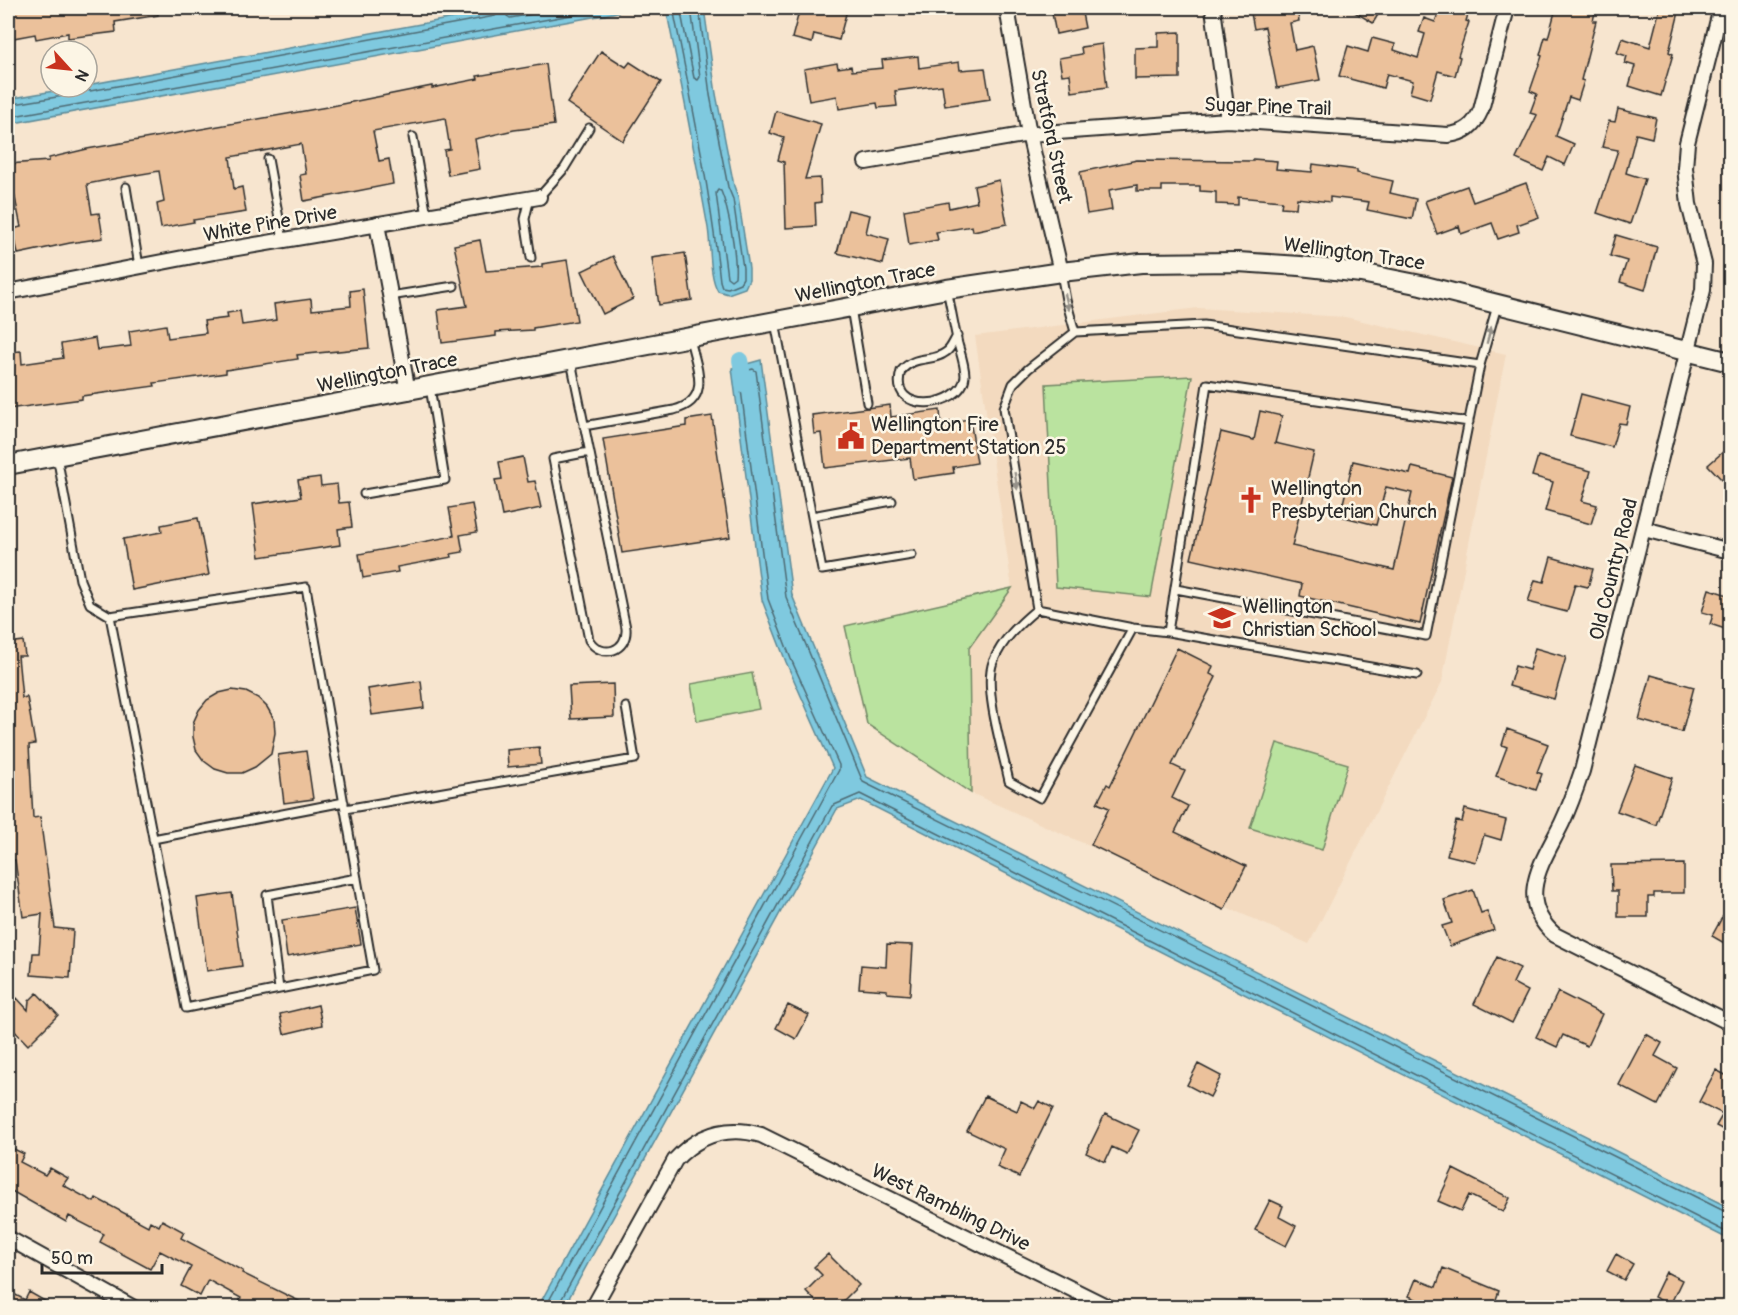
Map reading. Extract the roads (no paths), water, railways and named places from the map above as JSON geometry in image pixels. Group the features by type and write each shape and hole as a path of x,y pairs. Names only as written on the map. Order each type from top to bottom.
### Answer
{"street":[{"name":"Stratford Street","path":"1007,8 1029,134 1061,272"},
{"path":"1213,8 1228,120"},
{"name":"Sugar Pine Trail","path":"866,162 1029,134 1228,120 1459,134 1477,121 1507,8"},
{"name":"Old Country Road","path":"1721,8 1688,143 1685,168 1686,192 1702,252 1703,290 1582,771 1569,809 1538,871 1533,894 1539,917 1555,935 1731,1023"},
{"name":"White Pine Drive","path":"8,292 139,266 534,197"},
{"path":"377,224 408,392"},
{"name":"Wellington Trace","path":"8,465 408,392 947,289 1061,272 1177,262 1289,265 1360,273 1421,285 1731,362"},
{"path":"1644,529 1731,551"},
{"name":"West Rambling Drive","path":"593,1308 669,1170 683,1151 704,1137 728,1130 749,1131 775,1141 1110,1308"},
{"path":"8,1238 134,1308"}],"lane":[{"path":"531,258 525,219 534,197 564,169 589,128"},
{"path":"412,137 427,216"},
{"path":"268,159 283,240"},
{"path":"126,187 139,266"},
{"path":"1061,272 1075,332"},
{"path":"390,296 454,286"},
{"path":"947,289 957,336 965,376 959,390 947,399 920,403 906,398 899,386 901,371 912,361 943,355 949,350 957,336"},
{"path":"1176,589 1426,636 1480,365 1497,304"},
{"path":"851,308 867,403"},
{"path":"775,322 822,570 912,555"},
{"path":"1037,609 1004,408 1013,384 1028,369 1075,332 1204,325 1480,365"},
{"path":"584,426 674,410 690,403 696,396 700,379 690,339"},
{"path":"571,361 584,426 590,452 627,634 622,646 610,652 598,650 589,640 553,459 590,452"},
{"path":"1168,632 1207,384 1469,422"},
{"path":"364,494 445,480 430,387"},
{"path":"57,456 81,580 90,604 110,616 306,587 373,970 186,1008 110,616"},
{"path":"812,516 892,501"},
{"path":"1037,609 1133,628 1417,675"},
{"path":"1037,609 1015,627 993,664 991,699 1009,781 1040,798 1133,628"},
{"path":"153,839 635,759 626,707"},
{"path":"279,989 267,895 357,878"}],"water":[{"path":"508,8 635,8 8,124 8,99 39,94 39,99 99,99 99,83"},
{"path":"666,8 704,8 716,94 738,197 749,268 749,279 745,288 728,294 718,291 713,278 708,228"},
{"path":"761,360 792,595 867,777 1730,1208 1730,1240 861,800 837,809 564,1307 538,1307 833,768 786,662 762,600 732,368"}],"waterway":[{"path":"740,360 745,386"}],"place":[{"name":"Wellington Fire Department Station 25","path":"851,436"},
{"name":"Wellington Presbyterian Church","path":"1251,500"},
{"name":"Wellington Christian School","path":"1222,618"}]}
